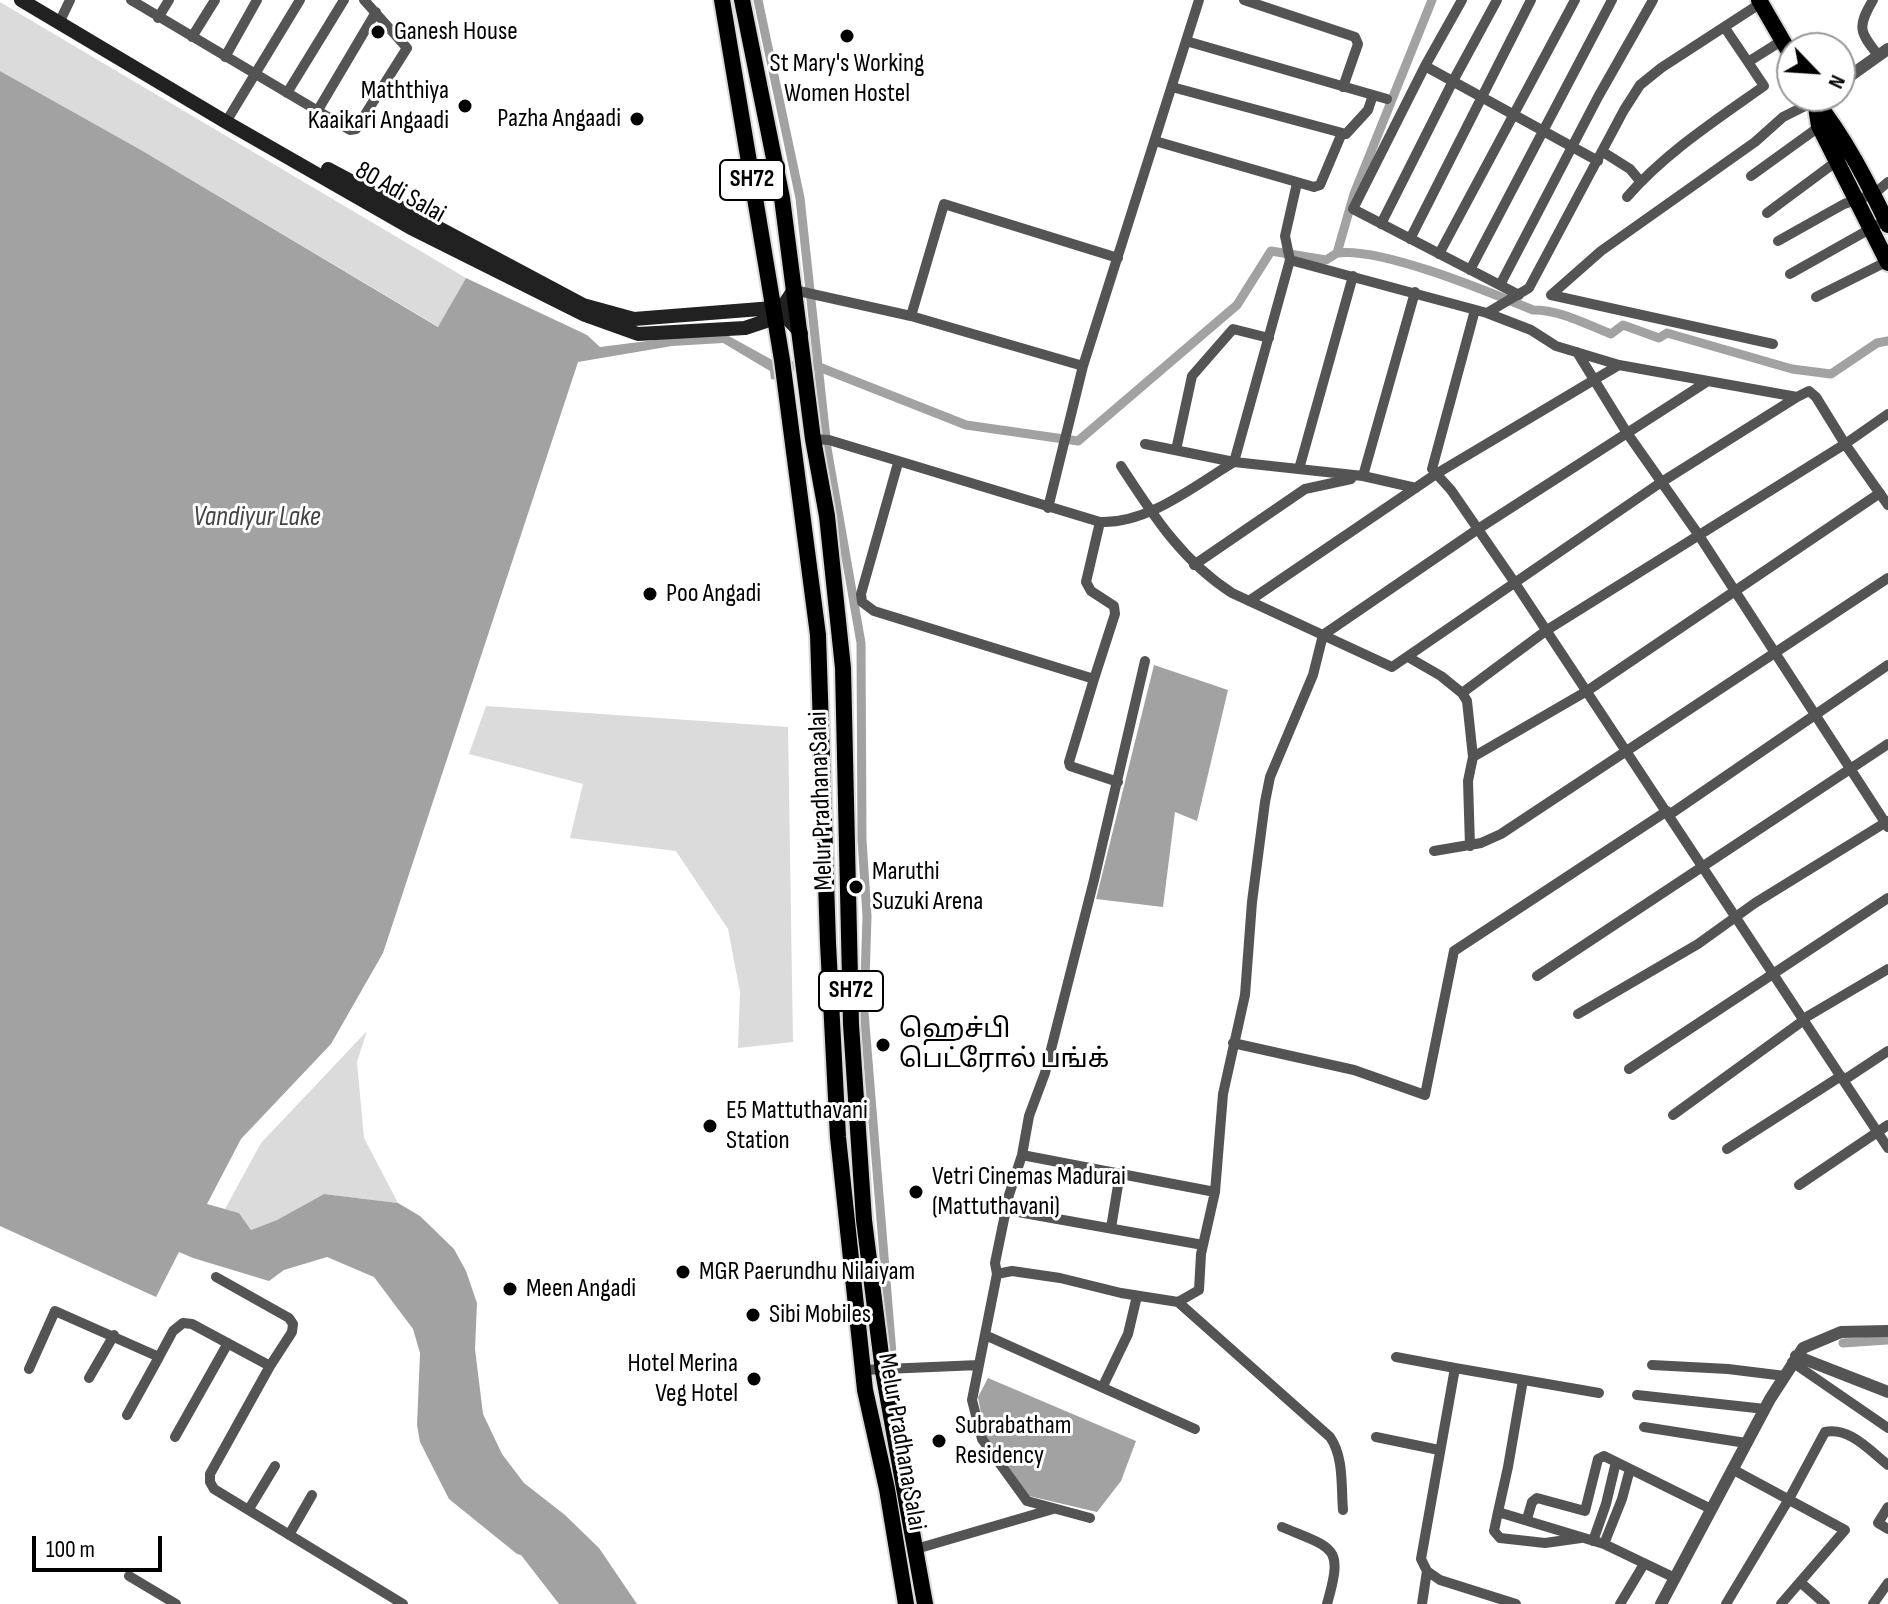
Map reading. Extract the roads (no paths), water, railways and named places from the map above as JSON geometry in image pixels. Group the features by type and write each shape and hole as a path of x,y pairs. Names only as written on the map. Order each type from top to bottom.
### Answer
{"main road":[{"name":"80 Adi Salai","path":"21,0 60,18 411,228 585,315 638,334 745,328 776,313"},
{"name":"80 Adi Salai","path":"37,0 60,18"},
{"name":"Melur Pradhana Salai","path":"722,0 776,313 818,635 837,1123 862,1370 887,1489 906,1604"},
{"name":"Melur Pradhana Salai","path":"742,0 782,198 798,290 805,375 821,440 843,668 851,1024 864,1220 883,1371 925,1604"},
{"path":"1760,2 1778,32"},
{"path":"1821,112 1843,156 1874,194 1887,223"},
{"name":"80 Adi Salai","path":"228,119 583,305 634,319 776,313"},
{"path":"1843,156 1856,200 1888,262"},
{"path":"744,312 759,301 769,281"},
{"path":"798,290 776,313 801,333"},
{"path":"745,328 765,331 782,359"}],"street":[{"path":"60,18 70,0"},
{"path":"131,0 350,130 356,129 407,48 364,0"},
{"path":"158,18 169,0"},
{"path":"192,37 215,0"},
{"path":"225,57 257,0"},
{"path":"228,119 300,0"},
{"path":"287,93 344,0"},
{"path":"1048,508 1083,366 1199,0"},
{"path":"1244,0 1355,37 1358,44 1343,87"},
{"path":"1462,0 1353,209 1500,285 1512,299"},
{"path":"1381,224 1497,0"},
{"path":"1410,239 1531,0"},
{"path":"1439,254 1575,0"},
{"path":"1470,270 1612,0"},
{"path":"1500,285 1598,97 1653,0"},
{"path":"1856,72 1884,52 1863,37 1861,21 1873,0"},
{"path":"1487,313 1529,288 1640,85 1760,2"},
{"path":"318,110 376,12"},
{"path":"1627,197 1640,181 1688,140 1764,86 1725,28"},
{"path":"1186,41 1387,99"},
{"path":"1748,62 1776,44"},
{"path":"1425,66 1573,147 1630,169 1640,181"},
{"path":"1172,87 1346,134 1368,110 1373,95"},
{"path":"1773,344 1551,295 1601,251 1755,142 1792,112"},
{"path":"1751,176 1825,122"},
{"path":"1155,141 1308,187 1320,185 1342,133"},
{"path":"1767,213 1843,156"},
{"path":"1778,241 1844,204 1874,194 1888,182"},
{"path":"821,440 1100,522 1112,523 1151,511 1234,462 1290,258 1285,236 1297,183"},
{"path":"911,316 944,204 1118,258"},
{"path":"1790,274 1870,229 1887,223"},
{"path":"1290,258 1487,313 1531,330 1556,346 1619,365 1797,397"},
{"path":"1816,297 1888,262"},
{"path":"1299,469 1353,276"},
{"path":"798,290 911,316 1083,366"},
{"path":"1363,476 1415,292"},
{"path":"1475,310 1432,469 1478,529 1547,630 1888,1148"},
{"path":"1176,450 1192,376 1233,329 1269,338"},
{"path":"1577,352 1627,433 1698,534 1887,824 1755,903 1698,944 1578,1014"},
{"path":"1249,601 1436,474 1619,365"},
{"path":"1178,1302 1199,1290 1203,1245 1215,1192 1223,1094 1245,995 1252,902 1270,777 1313,675 1323,635 1478,529 1708,381"},
{"path":"1121,466 1151,511 1194,565 1211,580 1249,601 1392,667 1660,483 1809,391 1888,505"},
{"path":"1462,693 1547,630 1888,414"},
{"path":"1145,444 1234,462 1363,476 1416,488"},
{"path":"898,463 861,594 862,602 867,607 1094,679"},
{"path":"1194,565 1305,489 1363,476"},
{"path":"1473,757 1587,691 1880,493"},
{"path":"1100,522 1086,582 1091,591 1114,606 1115,614 1069,762 1075,770 1118,782"},
{"path":"1434,851 1470,846 1501,834 1888,578"},
{"path":"1408,657 1441,676 1462,693 1470,710 1473,757 1468,781 1470,846"},
{"path":"1090,1518 1027,1501 982,1439 972,1400 1009,1195 1022,1155 1029,1116 1045,1073 1145,661"},
{"path":"1233,1043 1354,1070 1425,1095 1454,951 1668,813 1888,665"},
{"path":"1537,976 1888,744"},
{"path":"1629,1069 1888,898"},
{"path":"1673,1115 1804,1019 1888,969"},
{"path":"1727,1149 1888,1051"},
{"path":"1799,1185 1888,1125"},
{"path":"1022,1155 1215,1192"},
{"path":"1111,1228 1120,1173"},
{"path":"1007,1210 1203,1245"},
{"path":"997,1274 1012,1271 1060,1278 1178,1302 1330,1437 1337,1447 1340,1461 1343,1510"},
{"path":"216,1277 289,1318 293,1324 292,1332 210,1474 214,1489 403,1604"},
{"path":"1103,1386 1128,1334 1137,1296"},
{"path":"29,1369 55,1311 159,1357"},
{"path":"127,1415 173,1331 183,1323 192,1324 270,1366"},
{"path":"1661,1604 1746,1443 1803,1348 1841,1332 1888,1331"},
{"path":"89,1378 114,1335"},
{"path":"985,1335 1195,1429"},
{"path":"175,1437 228,1343"},
{"path":"1396,1357 1599,1393"},
{"path":"1794,1359 1888,1392"},
{"path":"1794,1359 1888,1428"},
{"path":"862,1370 979,1365"},
{"path":"1652,1365 1785,1376"},
{"path":"1455,1368 1421,1559 1427,1571 1440,1580 1486,1600 1516,1604"},
{"path":"1523,1380 1494,1531 1500,1538 1545,1543 1593,1541"},
{"path":"1637,1395 1765,1409"},
{"path":"1644,1427 1746,1443"},
{"path":"1726,1604 1825,1432 1834,1430 1851,1436 1888,1465"},
{"path":"1376,1437 1439,1450"},
{"path":"1527,1519 1532,1502 1537,1498 1585,1511 1598,1459 1604,1456 1711,1509"},
{"path":"1593,1541 1616,1462"},
{"path":"249,1509 275,1466"},
{"path":"1593,1541 1622,1499 1630,1469"},
{"path":"1732,1469 1845,1530 1781,1604"},
{"path":"289,1535 312,1495"},
{"path":"1888,1507 1878,1523 1888,1529"},
{"path":"916,1549 1055,1508"},
{"path":"1498,1512 1593,1541 1675,1578"},
{"path":"1282,1527 1323,1544 1334,1555 1336,1572 1327,1604"},
{"path":"1620,1604 1644,1564"},
{"path":"1422,1604 1427,1571"},
{"path":"129,1576 176,1604"},
{"path":"1800,1582 1825,1604"},
{"path":"1873,1604 1888,1583"}],"water":[{"name":"Vandiyur Lake","path":"0,71 141,150 438,327 466,278 587,335 600,347 727,335 776,362 779,380 771,379 770,371 723,343 672,346 578,362 383,953 331,1044 241,1139 207,1204 239,1213 251,1230 277,1220 324,1194 398,1203 420,1216 454,1249 466,1271 477,1303 475,1349 483,1414 502,1454 524,1483 565,1515 599,1548 637,1604 559,1604 521,1555 449,1499 420,1442 417,1425 420,1353 413,1329 374,1277 327,1257 284,1270 269,1281 179,1252 156,1297 0,1226"},
{"path":"1154,665 1228,690 1197,821 1175,812 1163,907 1096,899"},
{"path":"988,1378 1136,1441 1121,1481 1097,1512 1029,1496 985,1435 978,1397"}],"waterway":[{"path":"758,0 800,198 827,448 861,643 862,840 867,916 864,1012 893,1366"},
{"path":"781,365 819,367 966,425 1078,441 1237,305 1271,251 1326,260 1337,253 1354,194 1432,0"},
{"path":"1337,253 1357,253 1407,264 1464,282 1533,310 1563,315 1611,334 1623,325 1659,338 1667,333 1792,369 1831,374 1877,343 1888,341"},
{"path":"1843,1343 1888,1340"}],"place":[{"name":"Ganesh House","path":"378,32"},
{"name":"St Mary's Working Women Hostel","path":"847,36"},
{"name":"Maththiya Kaaikari Angaadi","path":"465,106"},
{"name":"Pazha Angaadi","path":"637,119"},
{"name":"Poo Angadi","path":"650,594"},
{"name":"Maruthi Suzuki Arena","path":"856,887"},
{"name":"ஹெச்பி பெட்ரோல் பங்க்","path":"883,1045"},
{"name":"E5 Mattuthavani Station","path":"710,1126"},
{"name":"Vetri Cinemas Madurai (Mattuthavani)","path":"916,1192"},
{"name":"MGR Paerundhu Nilaiyam","path":"683,1272"},
{"name":"Meen Angadi","path":"510,1289"},
{"name":"Sibi Mobiles","path":"753,1315"},
{"name":"Hotel Merina Veg Hotel","path":"754,1379"},
{"name":"Subrabatham Residency","path":"939,1441"}]}
